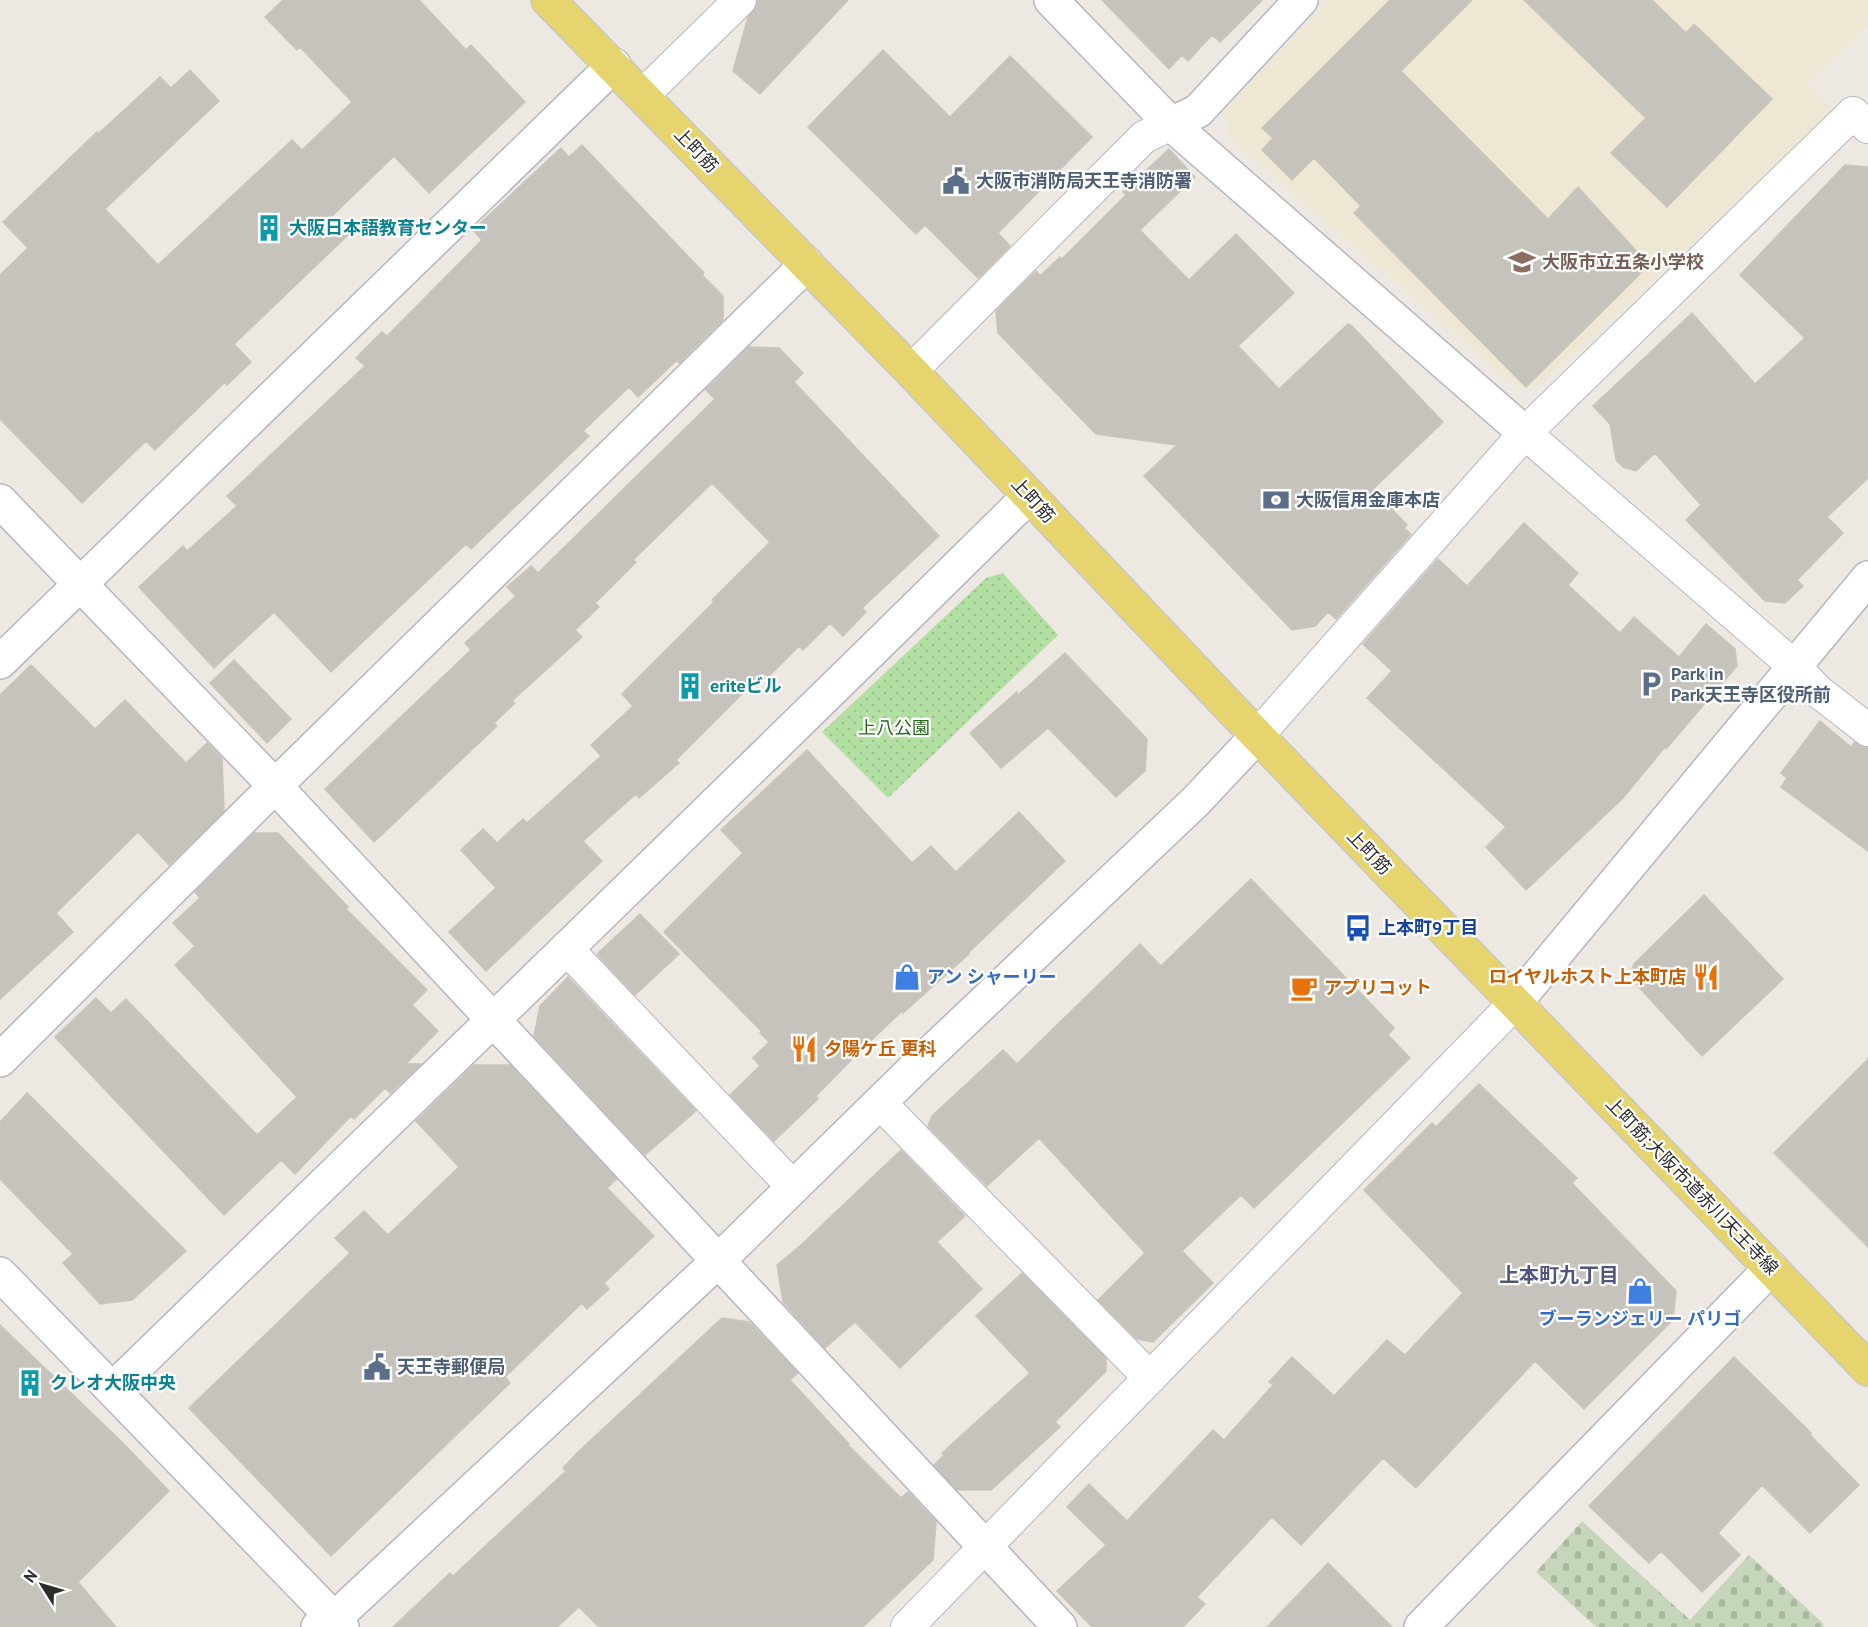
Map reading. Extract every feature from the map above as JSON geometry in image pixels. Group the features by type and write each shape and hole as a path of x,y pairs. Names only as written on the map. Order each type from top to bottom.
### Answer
{"main road":[{"name":"上町筋","path":"548,0 912,371 1257,736 1515,1003"},
{"name":"上町筋;大阪市道赤川天王寺線","path":"1515,1003 1771,1268 1863,1354"}],"street":[{"path":"643,95 740,0"},
{"path":"1051,0 1171,124 1795,668 1819,692 1868,730"},
{"path":"912,371 1144,137 1198,111 1300,0"},
{"path":"0,662 614,65"},
{"path":"0,1274 113,1389 331,1624 719,1260 1197,801 1525,433 1853,113 1868,127"},
{"path":"0,1060 275,786 807,264"},
{"path":"113,1389 690,830 1029,496"},
{"path":"0,501 275,786 987,1546 1059,1627"},
{"path":"908,1627 1515,1003 1868,578"},
{"path":"566,948 793,1187"},
{"path":"880,1103 1150,1378"},
{"path":"1421,1627 1771,1268"}],"shaded area":[{"name":"大阪市立五条小学校","path":"1329,0 1868,0 1868,26 1807,85 1834,111 1539,386 1517,388 1229,137 1224,110"}],"green space":[{"name":"上八公園","path":"1003,573 1058,635 888,798 822,732 986,578"},
{"path":"1582,1521 1690,1620 1749,1555 1824,1624 1822,1627 1596,1627 1536,1572"}],"building":[{"path":"283,0 419,0 466,50 471,45 525,102 429,193 394,156 331,217 348,235 234,344 251,362 227,385 225,382 155,450 146,441 82,503 0,419 0,275 28,248 3,222 97,132 98,134 160,77 171,88 190,70 219,101 105,209 158,265 292,140 302,150 352,102 300,47 297,50 265,17"},
{"path":"757,0 848,0 760,94 733,71 748,17 757,5"},
{"path":"1102,0 1262,0 1220,42 1212,35 1188,61 1182,55 1169,69"},
{"path":"1390,0 1472,0 1401,71 1548,219 1578,187 1649,265 1526,387 1354,213 1361,206 1314,158 1292,180 1262,150 1273,138 1262,128"},
{"path":"1524,0 1652,0 1686,33 1694,24 1772,99 1667,207 1611,153 1646,118"},
{"name":"大阪市消防局天王寺消防署","path":"883,50 950,117 1010,56 1092,137 998,233 1010,246 978,278 925,225 916,234 808,127"},
{"path":"582,145 704,273 702,275 723,296 723,320 679,363 677,360 638,397 629,387 583,431 589,436 471,549 466,544 331,672 274,612 214,668 139,587 183,546 187,551 237,506 227,496 365,366 356,358 382,332 387,336 482,240 473,230 561,148 569,157"},
{"path":"1169,149 1195,177 1140,230 1189,280 1236,234 1294,293 1238,346 1279,389 1348,324 1443,422 1373,489 1407,525 1404,528 1411,534 1336,619 1328,612 1315,626 1292,630 1144,476 1177,445 1096,434 998,333 996,311 1036,271 1040,276 1060,257 1062,259 1126,195 1123,192"},
{"path":"1845,165 1868,167 1868,478 1827,517 1843,533 1797,580 1803,586 1785,603 1765,601 1686,520 1701,505 1655,453 1636,471 1623,467 1616,460 1610,424 1593,406 1692,313 1755,384 1805,338 1740,275"},
{"path":"749,347 779,348 803,373 794,382 939,536 862,608 866,612 843,636 830,623 803,650 799,646 768,677 763,673 676,760 679,763 639,798 636,794 583,841 602,861 486,971 449,932 496,888 461,850 483,829 497,843 523,819 527,823 601,756 591,745 633,706 622,694 770,542 712,483 633,560 636,562 595,603 599,607 575,630 582,637 512,701 515,703 494,723 497,726 374,842 325,789 471,650 465,643 516,596 507,587 531,566 538,573 715,399 706,390"},
{"path":"1524,523 1578,573 1568,585 1620,633 1634,617 1679,657 1706,624 1735,649 1737,666 1623,798 1526,890 1486,847 1506,827 1367,698 1392,671 1363,644 1438,559 1467,586"},
{"path":"1065,653 1147,739 1145,771 1116,797 1048,728 1001,768 970,733 1017,692 1017,696"},
{"path":"234,660 291,719 267,743 210,683"},
{"path":"31,665 95,729 125,700 186,763 207,743 222,758 224,811 169,865 138,832 56,913 73,932 0,999 0,695"},
{"path":"1820,721 1851,747 1855,742 1868,748 1868,851 1781,787 1787,778 1781,773"},
{"path":"807,750 912,863 931,846 956,872 1019,812 1065,861 969,954 903,1013 902,1011 859,1052 816,1096 818,1099 774,1141 730,1095 760,1066 753,1058 769,1042 760,1033 762,1032 664,932 743,853 721,830"},
{"path":"254,833 278,833 348,907 346,909 427,990 412,1005 438,1031 406,1064 421,1064 390,1093 385,1088 354,1119 351,1116 295,1174 281,1160 224,1215 55,1037 96,998 111,1013 126,999 257,1135 297,1097 175,965 195,946 173,923 200,898 195,892"},
{"path":"1251,879 1394,1028 1388,1035 1410,1058 1254,1208 1241,1195 1182,1251 1213,1283 1153,1342 1137,1339 1098,1300 1145,1253 1039,1138 987,1186 928,1126 932,1116 1003,1050 1017,1064 1140,944 1161,966"},
{"name":"ロイヤルホスト上本町店","path":"1704,895 1783,979 1702,1056 1637,985 1630,974 1634,964"},
{"path":"640,914 679,954 635,995 597,954"},
{"path":"568,977 696,1111 645,1155 534,1036 540,1006"},
{"path":"1868,1059 1868,1247 1774,1153"},
{"path":"474,1065 510,1065 617,1179 607,1188 654,1236 604,1283 609,1289 587,1309 582,1303 505,1377 510,1383 331,1556 189,1408 350,1253 335,1238 364,1211 388,1235 459,1167 416,1121"},
{"path":"1479,1084 1577,1178 1572,1183 1676,1291 1673,1320 1584,1409 1535,1361 1416,1488 1383,1458 1301,1545 1272,1517 1197,1597 1205,1604 1183,1627 1092,1627 1057,1591 1106,1545 1067,1507 1089,1484 1127,1521 1213,1430 1224,1440 1273,1385 1269,1382 1292,1357 1334,1396 1387,1340 1405,1355 1463,1293 1364,1190 1432,1123 1436,1127"},
{"path":"27,1093 186,1251 132,1300 100,1304 63,1263 73,1254 0,1179 0,1122"},
{"path":"901,1150 965,1216 937,1242 982,1289 900,1368 855,1322 825,1348 783,1302 777,1265"},
{"path":"1022,1273 1106,1358 1106,1371 1055,1422 1060,1427 991,1490 957,1490 934,1465 944,1455 942,1453 1030,1373 976,1316"},
{"path":"722,1318 749,1322 798,1373 790,1380 848,1445 901,1498 908,1492 936,1522 933,1560 863,1627 599,1627 579,1607 557,1627 393,1627 450,1573 453,1576 566,1471 563,1468 577,1453"},
{"path":"0,1325 121,1441 169,1491 78,1582 116,1627 0,1627"},
{"path":"1734,1357 1811,1433 1810,1435 1859,1485 1810,1533 1762,1485 1718,1533 1740,1555 1702,1592 1661,1551 1649,1563 1589,1506"},
{"path":"1328,1563 1392,1627 1267,1627"}],"place":[{"name":"大阪市消防局天王寺消防署","path":"956,181"},
{"name":"大阪日本語教育センター","path":"269,228"},
{"name":"大阪市立五条小学校","path":"1522,262"},
{"name":"大阪信用金庫本店","path":"1276,500"},
{"name":"Park in Park天王寺区役所前","path":"1651,684"},
{"name":"eriteビル","path":"690,686"},
{"name":"上本町9丁目","path":"1358,928"},
{"name":"アン シャーリー","path":"907,977"},
{"name":"ロイヤルホスト上本町店","path":"1706,977"},
{"name":"アプリコット","path":"1304,988"},
{"name":"夕陽ケ丘 更科","path":"804,1049"},
{"name":"ブーランジェリー パリゴ","path":"1640,1291"},
{"name":"天王寺郵便局","path":"377,1367"},
{"name":"クレオ大阪中央","path":"30,1383"}],"district":[{"name":"上本町九丁目","path":"1559,1275"}]}
